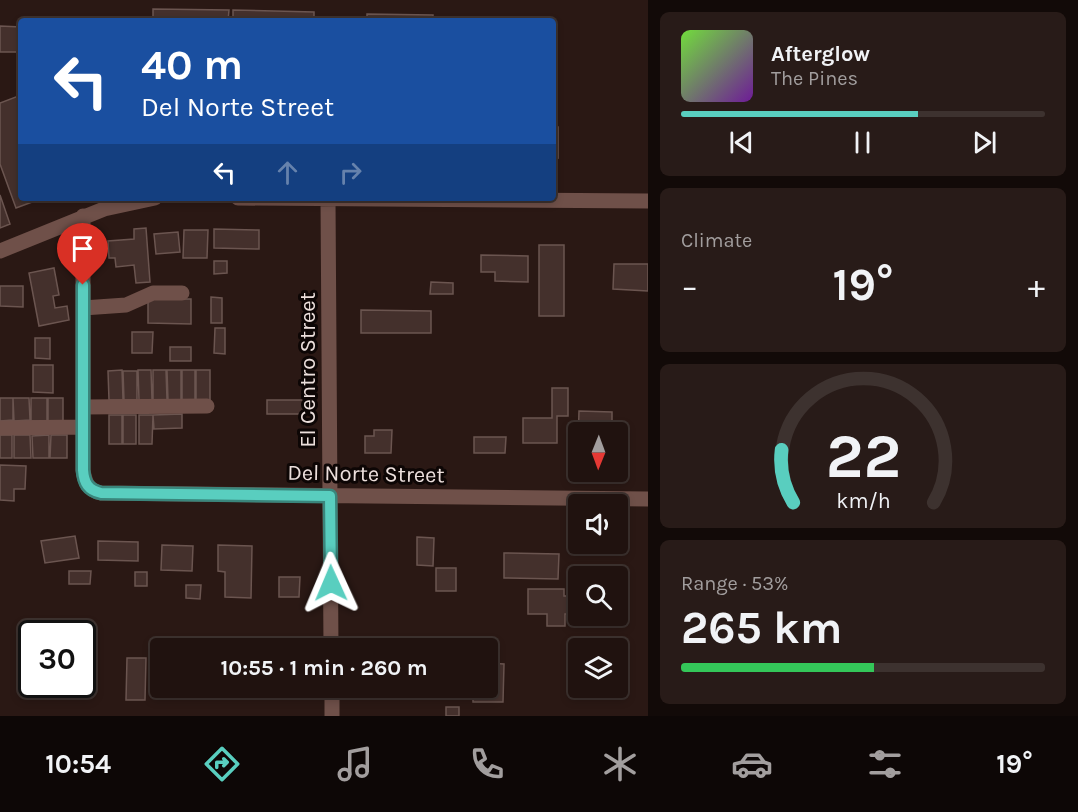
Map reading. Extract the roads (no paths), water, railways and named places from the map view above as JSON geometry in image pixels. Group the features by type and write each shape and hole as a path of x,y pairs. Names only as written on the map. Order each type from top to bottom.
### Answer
{"street":[{"path":"556,200 648,201"},
{"path":"0,251 83,216 140,201"},
{"name":"El Centro Street","path":"328,201 331,638"},
{"path":"0,428 83,427 83,216"},
{"path":"83,308 126,305 153,293 182,293"},
{"path":"83,407 207,406"},
{"name":"Del Norte Street","path":"83,427 83,470 87,486 101,493 648,499"},
{"path":"332,698 332,716"}]}
